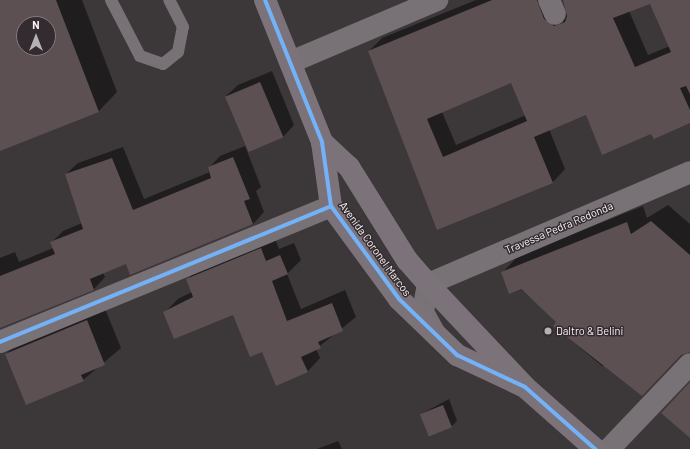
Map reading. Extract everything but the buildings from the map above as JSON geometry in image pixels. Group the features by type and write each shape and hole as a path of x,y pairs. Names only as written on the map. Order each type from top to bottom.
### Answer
{"main road":[{"name":"Avenida Coronel Marcos","path":"265,0 322,142 331,206 399,299 457,355 525,387"},
{"name":"Avenida Coronel Marcos","path":"322,142 349,167 408,260 428,284 525,387 595,449"}],"street":[{"path":"291,62 354,38 437,0"},
{"name":"Travessa Pedra Redonda","path":"428,284 690,172"},
{"path":"0,342 331,206"},
{"path":"428,284 423,312 434,332"},
{"path":"609,449 690,364"}],"lane":[{"path":"111,0 140,56 163,64 178,52 183,27 169,0"}],"cycle path":[{"path":"265,0 322,142 331,206 399,299 457,355 525,387 595,449"},
{"path":"0,342 331,206"}],"place":[{"name":"Daltro & Belini","path":"548,331"}]}
